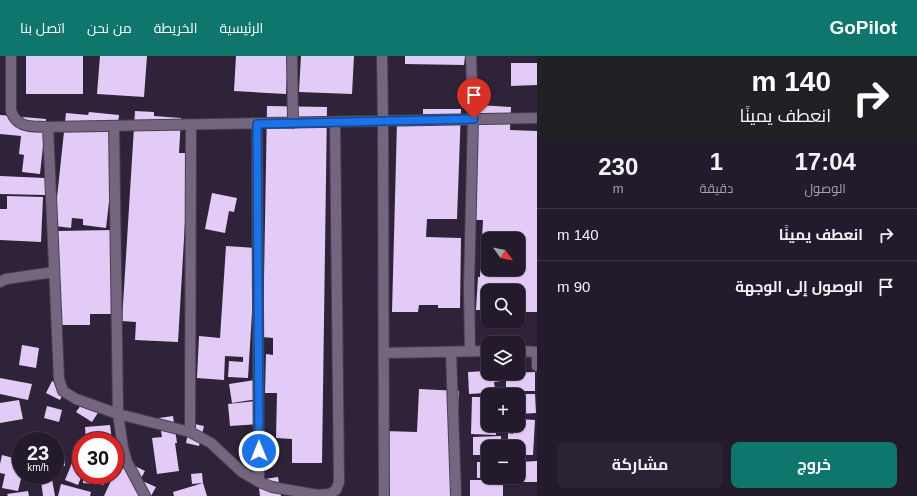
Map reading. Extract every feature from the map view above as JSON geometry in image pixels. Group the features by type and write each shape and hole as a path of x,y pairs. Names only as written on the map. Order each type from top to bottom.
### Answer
{"street":[{"path":"11,56 11,111 15,120 21,125 48,128 537,118"},
{"path":"292,56 293,123"},
{"path":"382,56 384,496"},
{"path":"470,351 469,286 474,119 471,56"},
{"path":"48,128 59,379 64,391 76,400 118,414 190,432 211,443 242,472 259,482 272,487 309,495 318,495 330,494 336,490 339,482 335,122"},
{"path":"257,124 259,482"},
{"path":"190,432 191,125"},
{"path":"114,126 118,414 123,448 127,462 145,496"},
{"path":"0,282 6,279 54,272"},
{"path":"384,353 481,351"},
{"path":"525,351 537,352 537,366"},
{"path":"451,352 456,496"}],"building":[{"path":"26,56 83,56 83,94 26,94"},
{"path":"100,56 147,56 144,97 97,94"},
{"path":"236,56 288,56 286,94 234,91"},
{"path":"301,56 354,56 352,94 299,92"},
{"path":"405,56 465,56 464,65 405,64"},
{"path":"511,63 537,63 537,85 511,86"},
{"path":"479,105 511,107 510,130 537,131 537,312 525,312 525,284 481,284 481,310 476,310 481,258 481,276 525,276 525,232 482,232 483,220 474,220"},
{"path":"267,106 327,107 322,463 292,463 292,439 276,438 277,393 265,393 266,354 273,355 273,338 263,337"},
{"path":"423,109 461,109 457,219 427,219 426,237 461,238 460,308 438,308 438,305 419,305 418,312 392,312 397,122 423,123"},
{"path":"135,111 154,112 154,116 181,118 179,153 189,153 178,342 135,340 136,322 122,321"},
{"path":"89,112 119,115 106,228 83,225 83,219 72,218 71,228 55,226 66,113 88,115"},
{"path":"0,115 46,119 40,174 22,172 24,155 19,154 21,136 0,134"},
{"path":"0,176 45,178 45,195 0,194"},
{"path":"212,193 237,198 234,212 229,211 225,233 205,229"},
{"path":"7,196 43,197 41,242 0,240 0,209 7,209"},
{"path":"112,230 114,314 90,314 90,325 59,325 57,231"},
{"path":"226,246 256,248 248,378 228,377 229,361 243,362 243,357 225,356 224,380 197,378 199,336 220,338"},
{"path":"22,345 39,348 36,368 19,365"},
{"path":"481,371 481,380 501,381 494,382 495,388 481,388 481,393 469,394 468,372"},
{"path":"525,372 535,372 535,391 525,391 525,388 506,388 506,380 525,380"},
{"path":"0,378 32,384 28,400 0,394"},
{"path":"255,380 257,399 232,403 229,384"},
{"path":"52,381 66,388 60,400 46,393"},
{"path":"419,389 459,391 456,496 383,496 385,431 417,432"},
{"path":"525,394 535,394 536,413 525,414"},
{"path":"472,397 481,397 481,432 496,432 496,435 471,434"},
{"path":"86,398 101,408 92,422 76,412"},
{"path":"19,400 23,419 0,423 0,403"},
{"path":"257,401 259,424 230,426 228,404"},
{"path":"47,406 62,410 59,422 44,418"},
{"path":"173,416 179,471 157,474 152,438 162,437 159,418"},
{"path":"525,419 535,420 533,455 525,455 525,440 508,440 508,433 513,434 513,432 525,432"},
{"path":"190,423 204,426 199,446 186,443"},
{"path":"110,425 111,432 85,432 85,427"},
{"path":"501,436 501,440 481,440 481,455 473,455 473,437"},
{"path":"2,455 12,458 12,484 20,484 18,491 2,488 5,474 0,473"},
{"path":"124,460 145,471 140,480 156,487 151,496 104,496 110,484 124,484"},
{"path":"537,461 537,482 525,482 525,462"},
{"path":"477,462 481,462 481,478 477,478"},
{"path":"72,463 72,483 65,480"},
{"path":"202,473 203,483 192,484 191,474"},
{"path":"278,477 281,496 260,496 258,480"},
{"path":"470,480 481,480 481,484 503,484 503,496 470,496"},
{"path":"203,483 207,496 174,496 173,492"},
{"path":"41,484 53,484 55,496 43,496"},
{"path":"61,484 91,492 90,496 58,496"},
{"path":"28,491 29,496 8,496 7,494"}],"route":[{"path":"259,451 257,124 474,119"}]}
